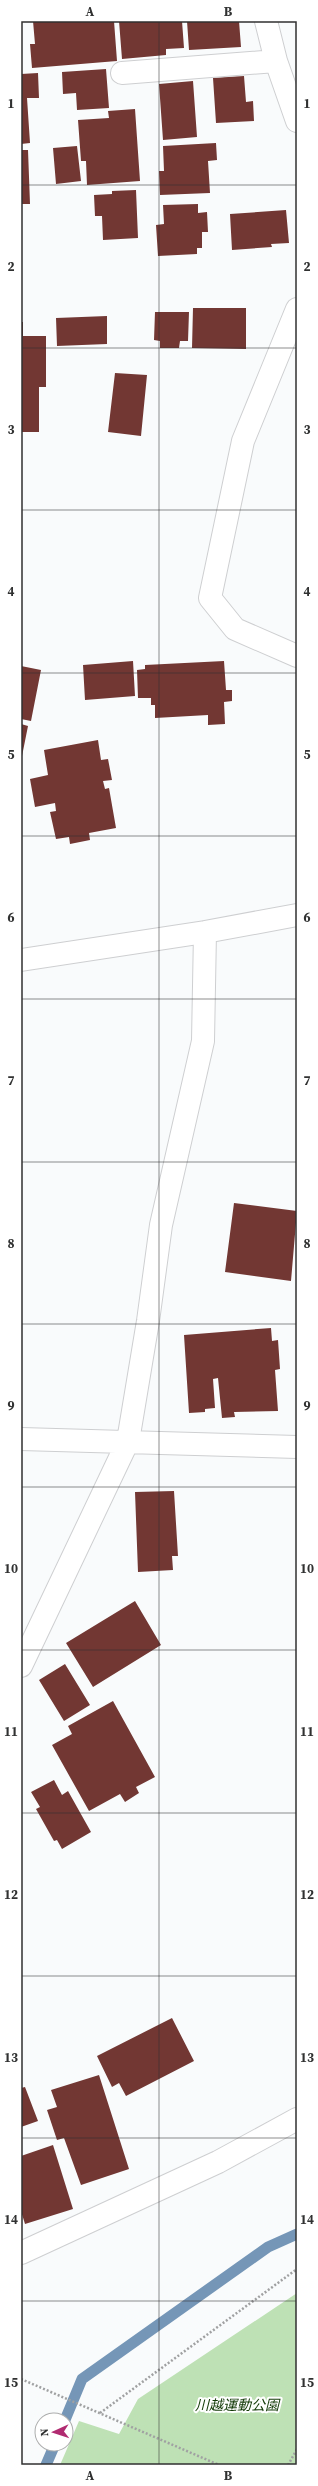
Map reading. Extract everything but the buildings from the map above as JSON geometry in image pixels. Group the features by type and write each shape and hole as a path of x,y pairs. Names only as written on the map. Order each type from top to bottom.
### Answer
{"street":[{"path":"266,21 276,61 297,122"},
{"path":"122,73 276,61"},
{"path":"297,309 243,441 210,598 236,630 297,656"},
{"path":"21,960 205,932 297,914"},
{"path":"21,1666 30,1630 128,1441 148,1321 161,1224 203,1041 205,932"},
{"path":"21,1439 297,1447"},
{"path":"21,2253 218,2162 297,2119"}],"path":[{"path":"100,2413 297,2269"},
{"path":"21,2378 219,2465"},
{"path":"288,2465 297,2449"}],"green space":[{"name":"川越運動公園","path":"297,2293 297,2465 60,2465 66,2452 74,2452 74,2433 79,2421 119,2434 138,2399"}],"waterway":[{"path":"68,2412 82,2379 268,2247 297,2234"},
{"path":"46,2465 52,2452"}]}
